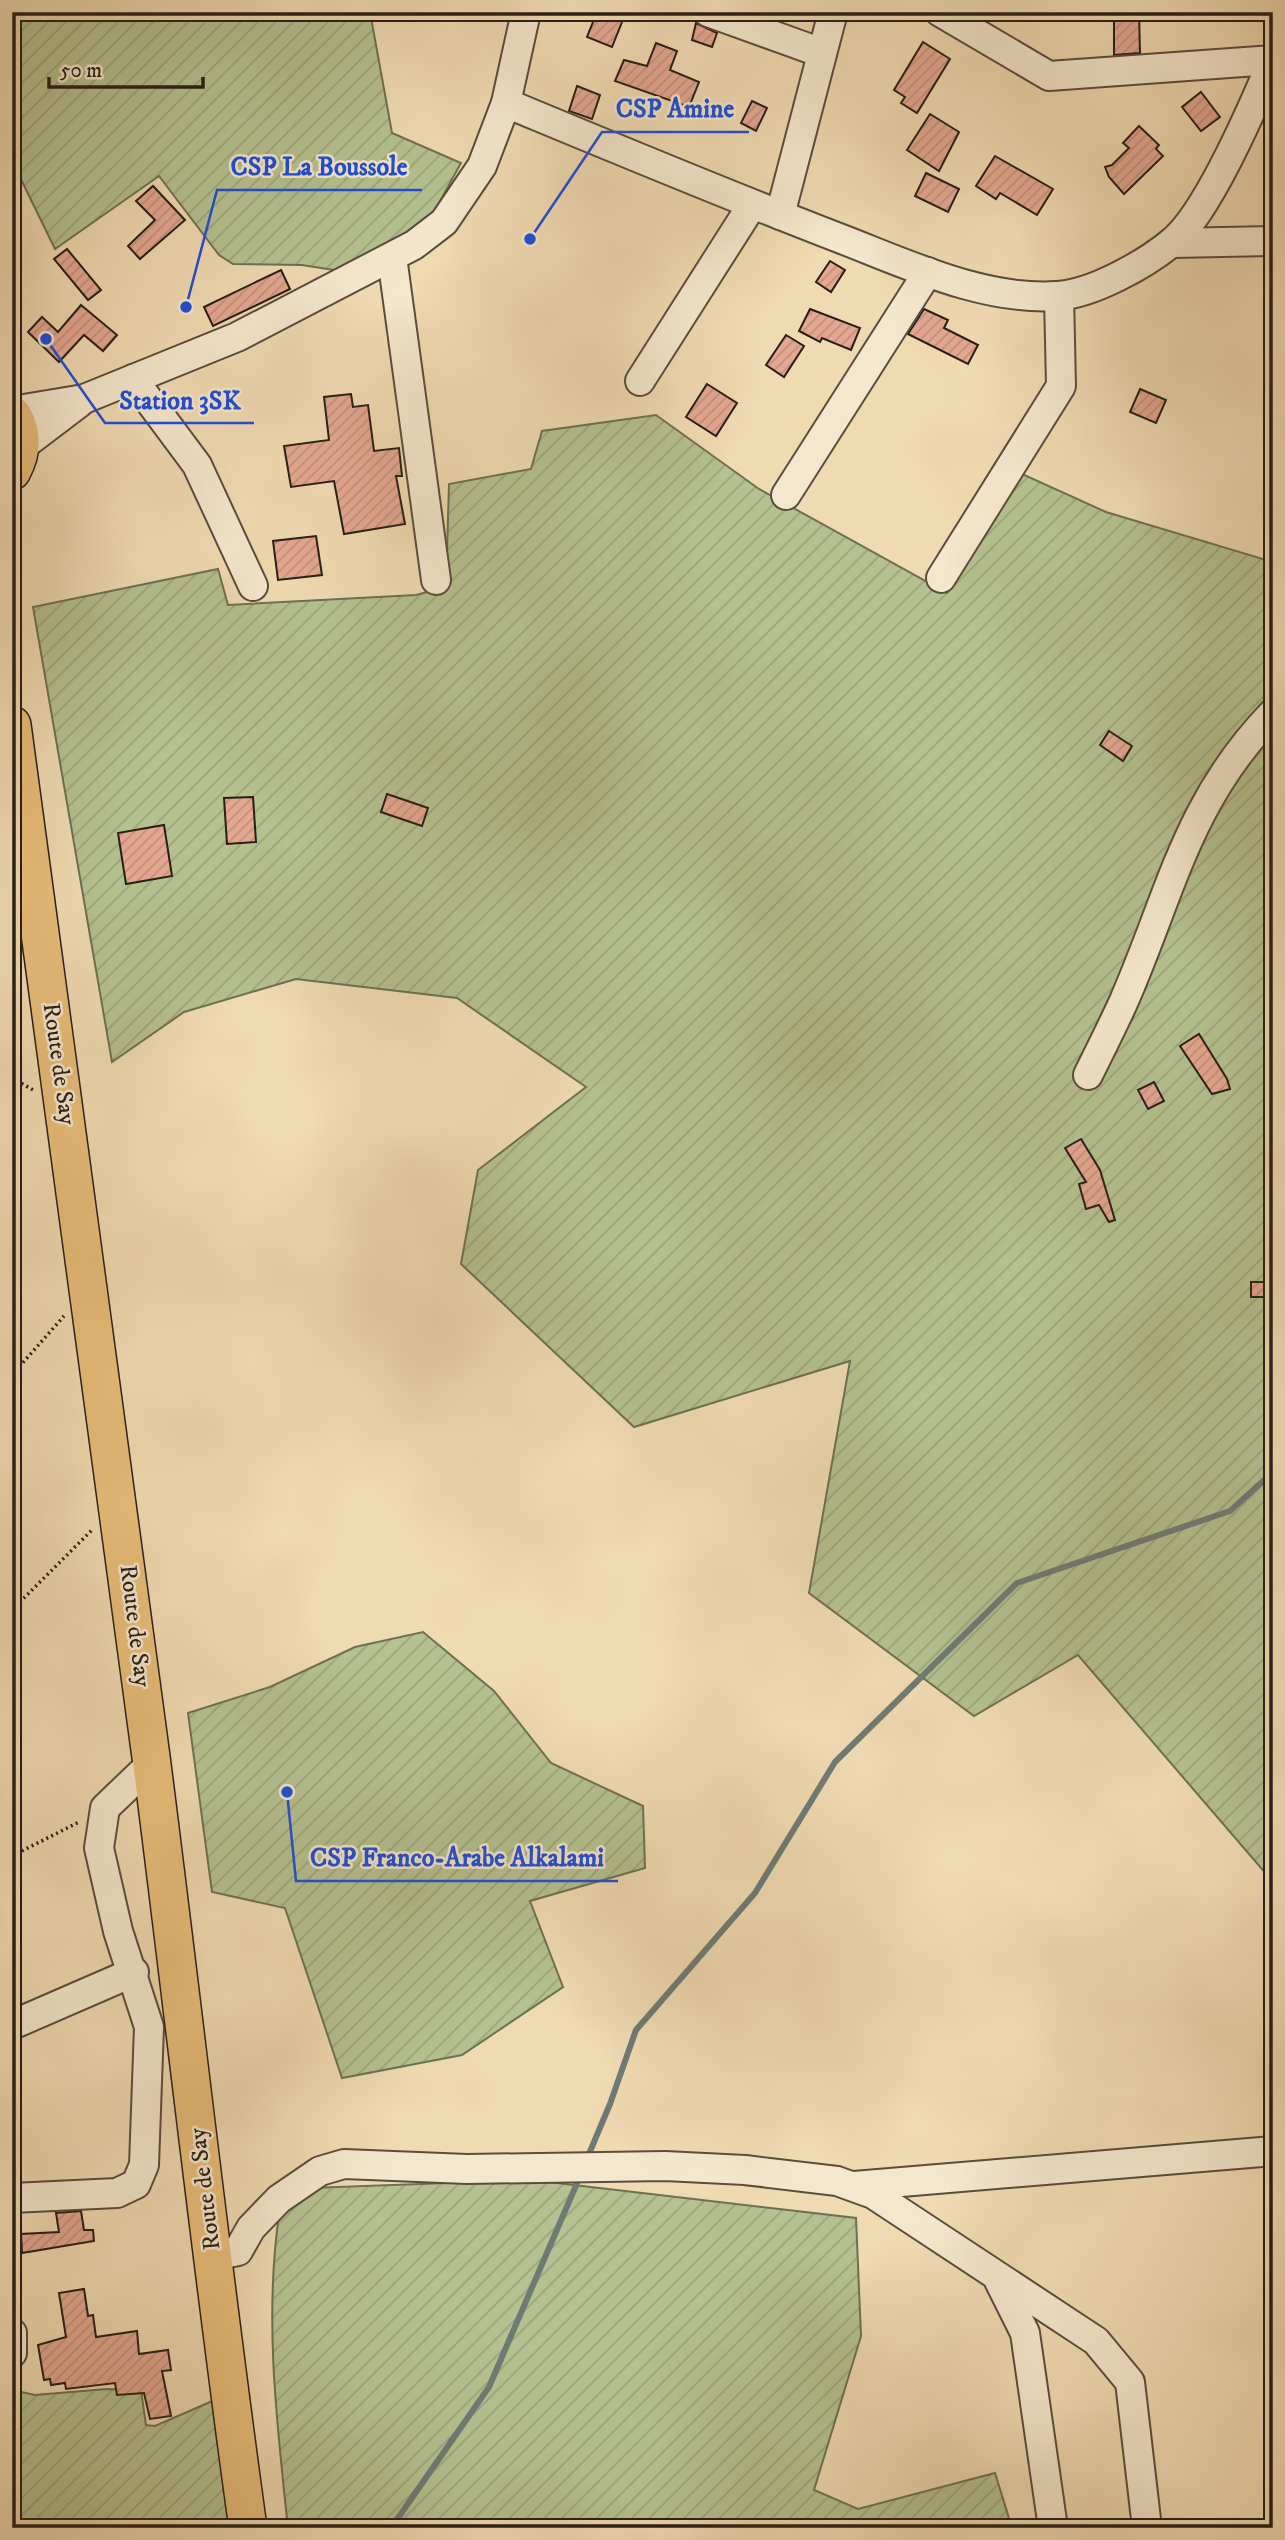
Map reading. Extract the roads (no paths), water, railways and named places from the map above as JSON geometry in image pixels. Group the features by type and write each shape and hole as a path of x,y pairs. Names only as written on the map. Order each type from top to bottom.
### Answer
{"main road":[{"name":"Route de Say","path":"12,725 91,1285 218,2313 248,2528"}],"street":[{"path":"14,436 84,399 237,337 414,245 444,222 482,166 506,103 526,12"},
{"path":"708,12 822,53"},
{"path":"780,215 833,12"},
{"path":"506,103 751,205 928,272 981,288 1029,296 1059,296 1100,285 1172,243 1191,222 1213,187 1272,66 1049,76 940,12"},
{"path":"640,381 751,205"},
{"path":"1172,243 1273,241"},
{"path":"392,257 436,580"},
{"path":"786,495 928,272"},
{"path":"942,578 1061,386 1059,296"},
{"path":"133,379 197,465 253,586"},
{"path":"1088,1075 1123,1003 1192,826 1241,747 1273,713"},
{"path":"12,2198 117,2193 135,2184 144,2165 149,2026 134,1972 118,1931 99,1848 105,1808 152,1762"},
{"path":"12,2025 134,1972"},
{"path":"853,2186 1273,2151"},
{"path":"213,2256 238,2251 251,2228 279,2199 320,2171 345,2164 467,2169 665,2166 745,2170 836,2180 873,2194 1096,2342 1130,2382 1146,2528"},
{"path":"998,2278 1025,2333 1053,2528"},
{"path":"12,2333 12,2353"}],"waterway":[{"path":"586,2161 636,2030 755,1893 835,1762 1017,1583 1230,1511 1273,1472"},
{"path":"391,2528 489,2387 581,2174"}],"place":[{"name":"CSP Amine","path":"530,239"},
{"name":"CSP La Boussole","path":"186,307"},
{"name":"Station 3SK","path":"46,339"},
{"name":"CSP Franco-Arabe Alkalami","path":"287,1792"}]}
